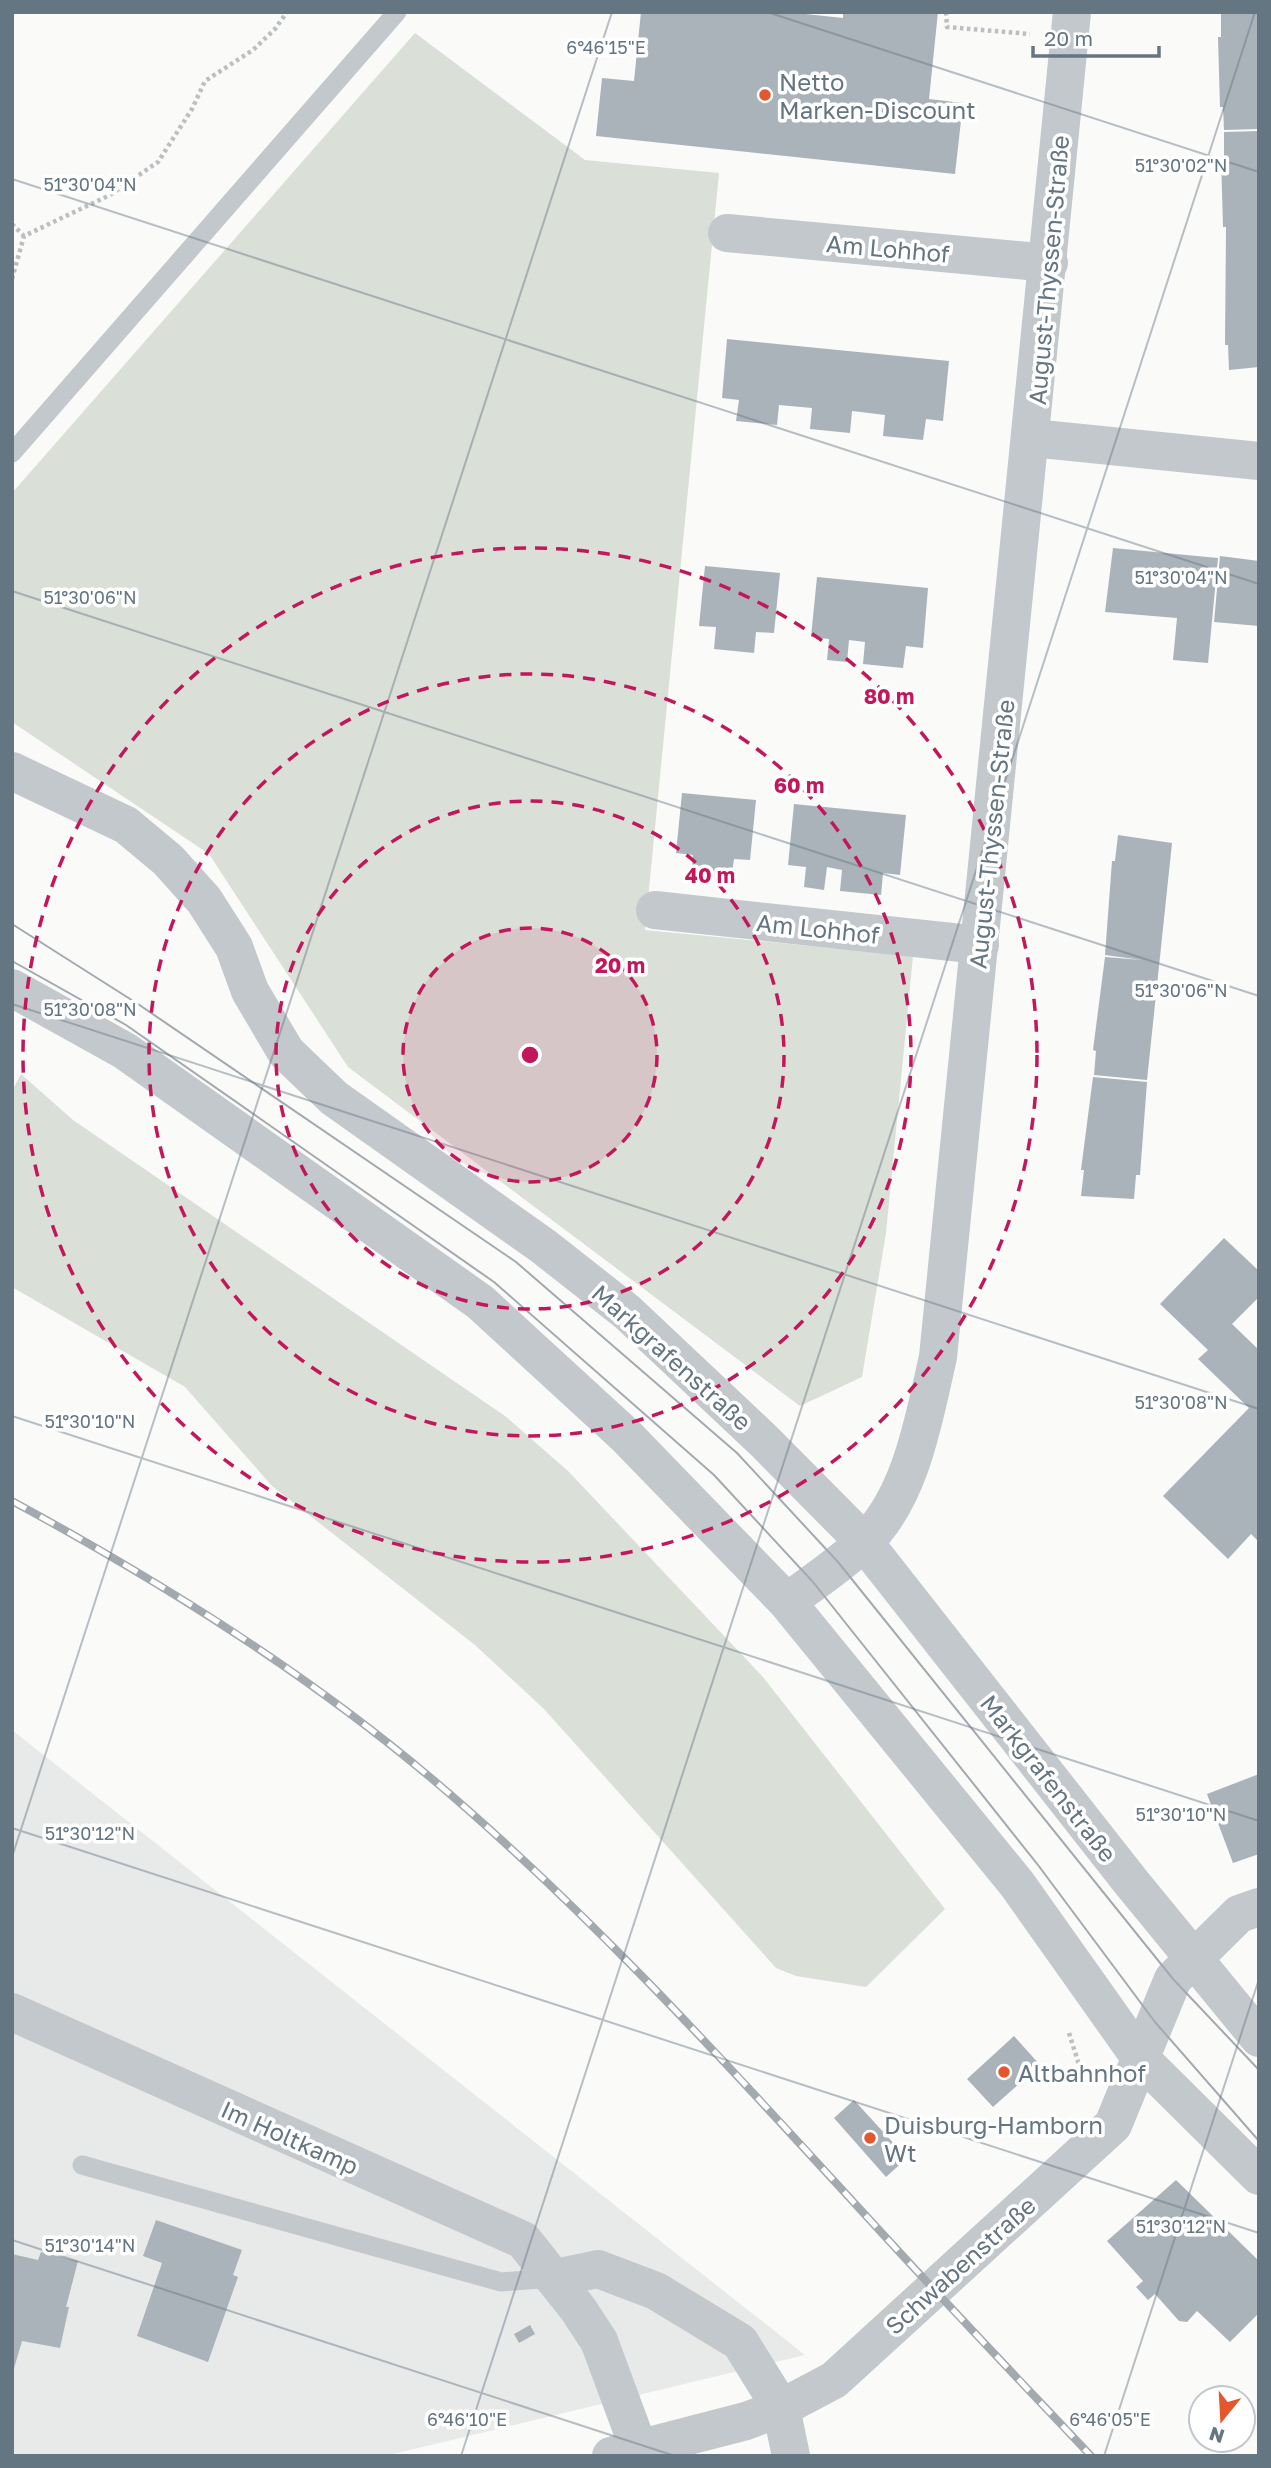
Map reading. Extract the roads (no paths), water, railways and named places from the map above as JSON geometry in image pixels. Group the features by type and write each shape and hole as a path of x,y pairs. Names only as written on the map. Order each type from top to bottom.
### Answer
{"street":[{"name":"August-Thyssen-Straße","path":"787,1602 864,1542 890,1510 920,1439 938,1357 1032,438 1071,25"},
{"name":"Am Lohhof","path":"727,233 1049,263"},
{"path":"1032,438 1259,461"},
{"name":"Markgrafenstraße","path":"12,771 126,825 168,860 204,900 234,947 250,991 286,1052 334,1098 544,1246 627,1312 765,1442 864,1542 1259,2038"},
{"name":"Am Lohhof","path":"655,910 980,945"},
{"path":"12,988 125,1051 480,1302 626,1436 787,1602 1017,1884 1141,2059 1259,2176"},
{"name":"Schwabenstraße","path":"781,2408 834,2380 1113,2125 1173,1979 1239,1914 1259,1907"},
{"name":"Im Holtkamp","path":"12,2012 523,2240 555,2278 599,2341 625,2453 746,2421 781,2408"},
{"path":"555,2278 597,2270 656,2291 740,2342 781,2408 791,2456"}],"lane":[{"path":"12,453 397,12"},
{"path":"82,2165 501,2282 555,2278"}],"tram line":[{"path":"12,924 138,1004 516,1262 737,1453 838,1562 1173,1979 1259,2070"},
{"path":"12,961 126,1025 494,1282 714,1475 813,1582 1038,1865 1155,2022 1259,2141"}],"railway":[{"path":"12,1501 175,1595 281,1664 383,1739 493,1832 669,2003 1091,2456"}],"place":[{"name":"Netto Marken-Discount","path":"765,95"},
{"name":"Altbahnhof","path":"1004,2072"},
{"name":"Duisburg-Hamborn Wt","path":"870,2138"}]}
